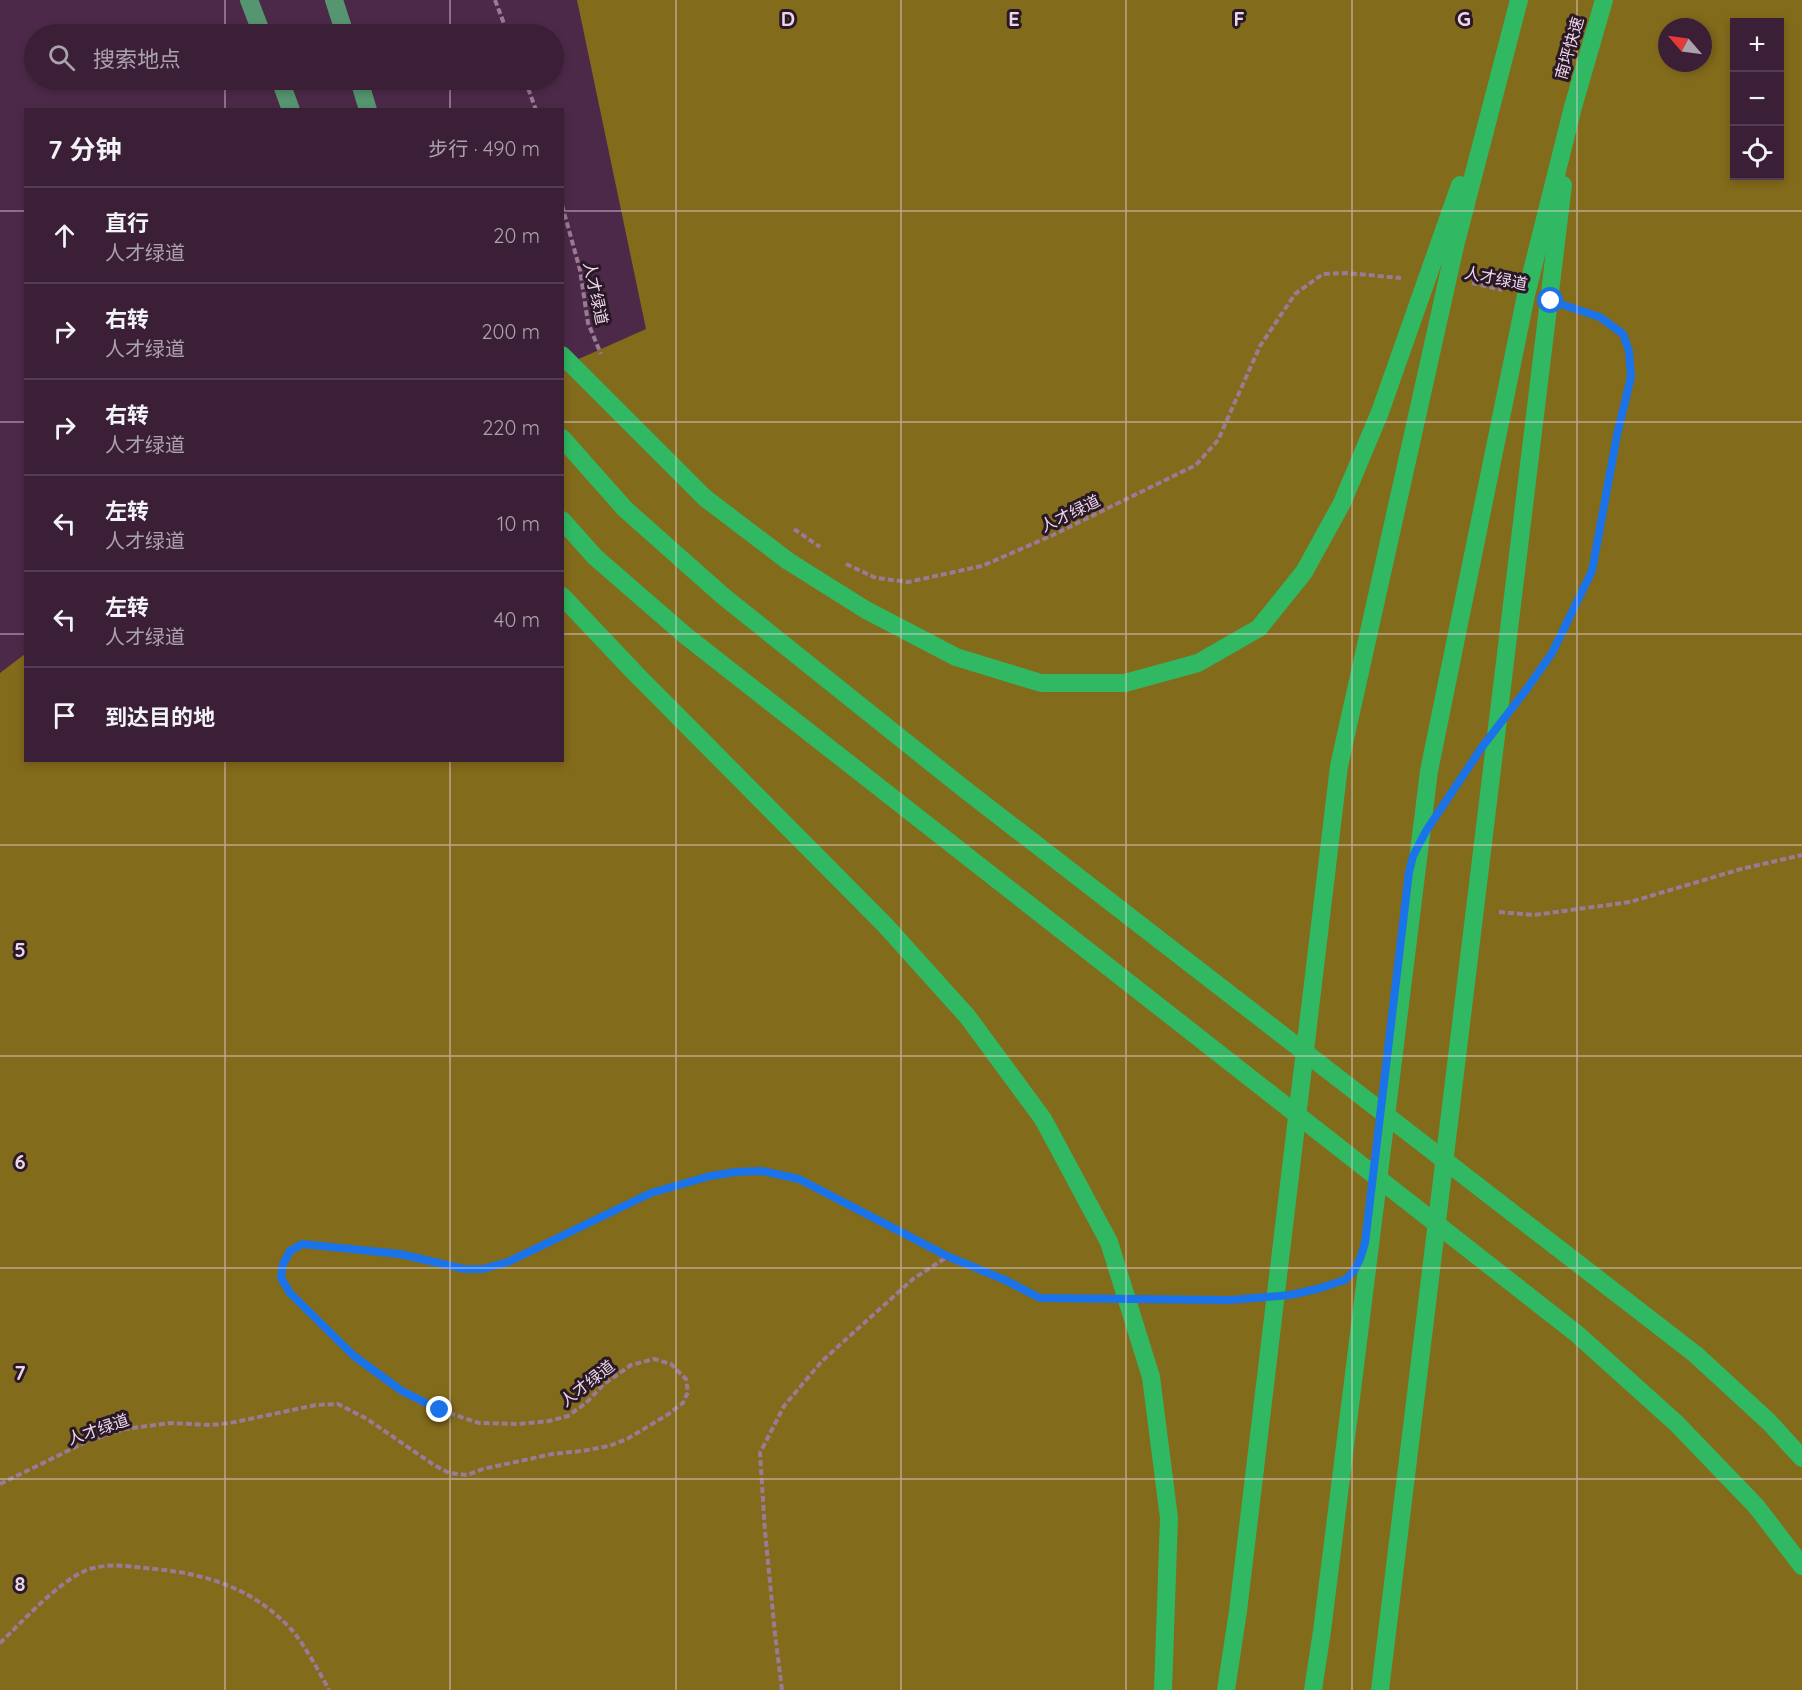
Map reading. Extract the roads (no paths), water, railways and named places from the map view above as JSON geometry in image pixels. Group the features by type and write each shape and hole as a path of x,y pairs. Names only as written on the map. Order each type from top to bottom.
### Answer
{"highway":[{"path":"1226,1690 1238,1611 1339,766 1455,246 1519,0"},
{"name":"南坪快速","path":"1573,107 1604,0"},
{"path":"564,358 705,498 760,540 788,561 866,610 956,657 1041,683 1125,683 1198,663 1258,628 1304,572 1342,503 1380,412 1498,76"},
{"path":"1313,1690 1429,771 1526,295 1573,107"},
{"path":"1380,1690 1573,107"},
{"path":"564,440 625,509 723,596 963,788 1695,1354 1769,1422 1802,1458"},
{"path":"564,522 595,557 686,636 1577,1334 1676,1423 1756,1506 1802,1566"},
{"path":"564,598 635,673 885,925 967,1016 1043,1119 1109,1242 1151,1377 1169,1518 1163,1690"}],"main road":[{"path":"249,0 258,24"},
{"path":"334,0 342,24"},
{"path":"284,90 290,108"},
{"path":"362,90 367,108"}]}
